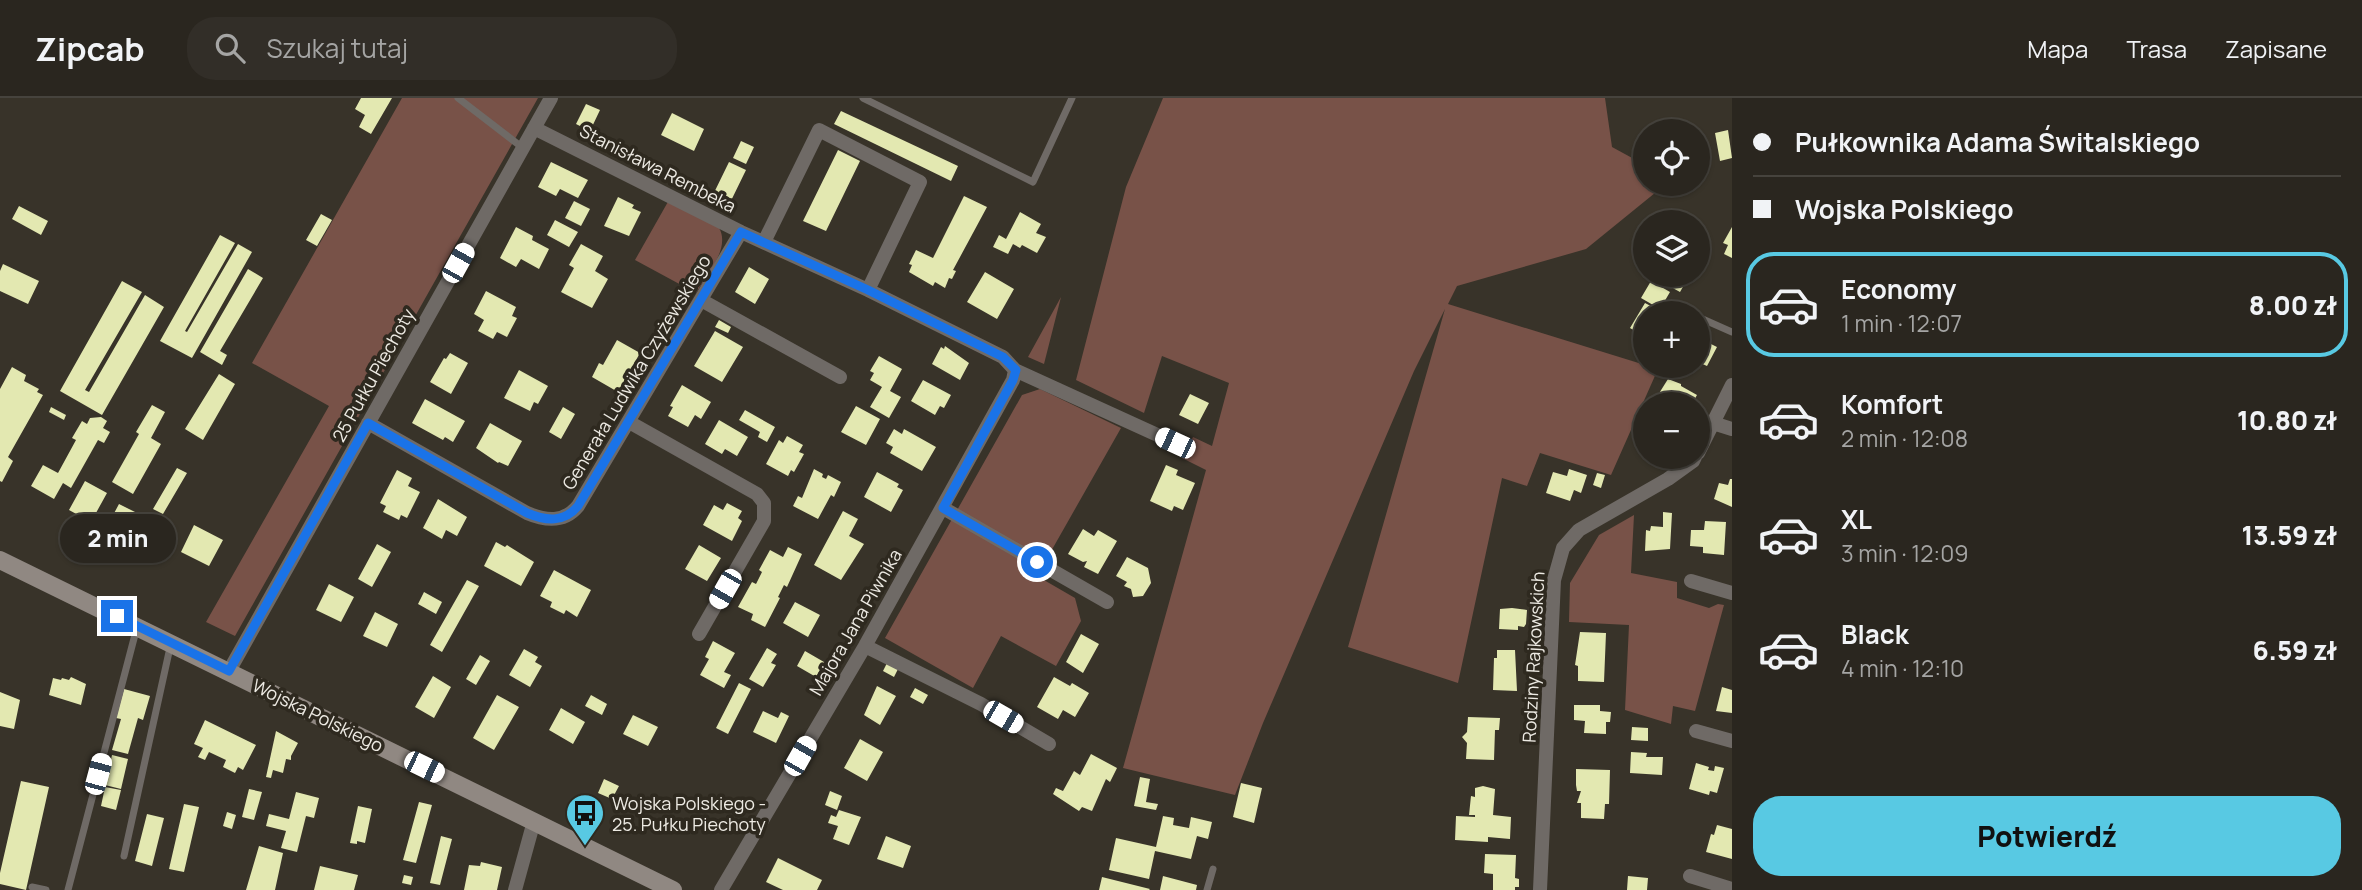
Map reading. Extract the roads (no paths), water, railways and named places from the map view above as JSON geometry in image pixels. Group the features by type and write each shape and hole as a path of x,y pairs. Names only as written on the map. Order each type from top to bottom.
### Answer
{"main road":[{"name":"Wojska Polskiego","path":"0,560 673,890"}],"street":[{"name":"25 Pułku Piechoty","path":"229,671 551,98"},
{"name":"Stanisława Rembeka","path":"534,128 741,232 868,290 1003,357 1016,370 1175,443"},
{"path":"764,242 819,130 920,182 868,290"},
{"name":"Generała Ludwika Czyżewskiego","path":"368,423 527,513 555,520 567,517 578,506 741,232"},
{"path":"701,300 840,377"},
{"name":"Majora Jana Piwnika","path":"721,890 865,646 943,508 1016,370"},
{"name":"Rodziny Rajkowskich","path":"1710,429 1732,385"},
{"path":"629,422 757,494 764,503 764,522 699,634"},
{"path":"1713,423 1732,429"},
{"name":"Rodziny Rajkowskich","path":"1540,890 1554,580 1563,548 1579,530 1682,469"},
{"path":"943,508 1107,602"},
{"path":"1691,580 1732,593"},
{"path":"865,646 981,704 1049,744"},
{"path":"1696,731 1732,741"},
{"path":"515,890 526,841 534,821"},
{"path":"1690,876 1732,889"}],"lane":[{"path":"458,98 523,148"},
{"path":"863,98 1033,182 1072,98"},
{"path":"1710,322 1732,332"},
{"path":"68,890 137,626"},
{"path":"124,856 171,643"},
{"path":"1207,890 1213,869"},
{"path":"32,887 46,890"}],"place":[{"name":"Wojska Polskiego - 25. Pułku Piechoty","path":"585,847"}]}
